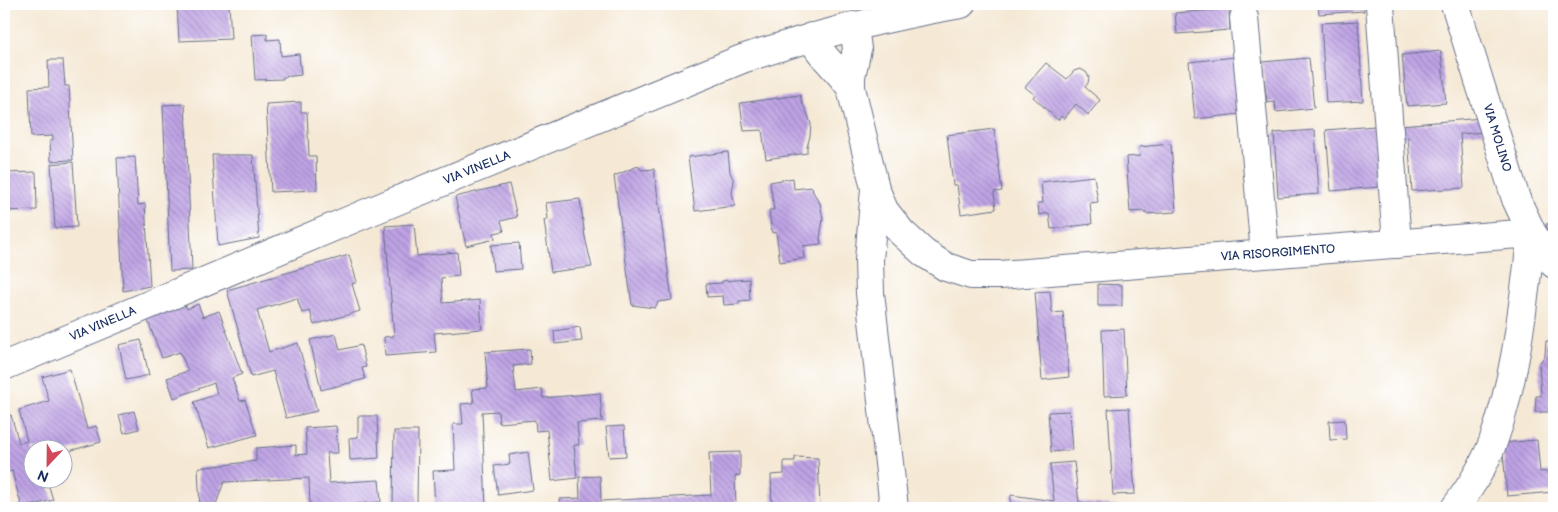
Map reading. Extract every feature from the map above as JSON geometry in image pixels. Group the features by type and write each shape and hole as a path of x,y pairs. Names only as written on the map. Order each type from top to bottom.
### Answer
{"street":[{"name":"VIA VINELLA","path":"4,366 352,219 733,63 811,37 904,14 960,4"},
{"name":"VIA MOLINO","path":"1455,4 1516,199 1532,233 1554,264"},
{"path":"1380,5 1397,244"},
{"path":"1244,18 1265,254"},
{"path":"852,88 851,76 857,49 854,26"},
{"path":"811,37 822,56 852,88"},
{"name":"VIA RISORGIMENTO","path":"852,88 875,188 884,210 901,232 924,253 946,267 971,274 1000,275 1532,233"},
{"path":"875,188 869,260 870,293 894,508"},
{"path":"1455,508 1473,482 1492,444 1506,400 1516,352 1532,233"}],"building":[{"path":"177,4 229,4 231,39 179,41"},
{"path":"1318,4 1363,4 1364,11 1319,14"},
{"path":"1229,9 1230,30 1177,34 1175,13"},
{"path":"1358,21 1363,101 1326,103 1321,23"},
{"path":"267,34 267,40 280,39 281,56 299,54 301,75 283,77 283,79 255,80 252,35"},
{"path":"1441,51 1446,103 1407,106 1402,55"},
{"path":"1235,57 1241,114 1195,119 1189,62"},
{"path":"1309,58 1314,108 1276,112 1275,102 1267,103 1262,62"},
{"path":"48,60 63,60 65,86 69,86 73,160 51,161 50,140 53,140 53,136 31,137 29,88 49,87"},
{"path":"1046,63 1067,79 1074,71 1080,69 1086,72 1089,77 1085,87 1100,100 1088,115 1076,104 1064,119 1061,116 1058,120 1033,97 1035,95 1025,87"},
{"path":"800,95 811,124 807,153 766,159 762,130 744,131 740,103"},
{"path":"301,102 301,112 307,112 309,156 316,156 317,190 271,192 266,104"},
{"path":"185,104 192,270 170,271 163,105"},
{"path":"1482,118 1485,132 1460,134 1464,188 1412,191 1408,137 1402,138 1401,125"},
{"path":"1375,126 1379,187 1331,191 1326,130"},
{"path":"994,129 1002,191 994,192 996,209 961,214 957,185 953,185 947,135"},
{"path":"1315,130 1319,194 1278,197 1274,133"},
{"path":"1171,144 1176,212 1146,214 1145,211 1130,212 1126,157 1140,156 1139,147"},
{"path":"728,152 730,172 734,181 732,192 735,206 695,211 688,157"},
{"path":"212,155 253,155 259,238 218,246"},
{"path":"135,157 138,205 145,204 150,286 123,291 117,158"},
{"path":"73,162 77,227 55,228 51,164"},
{"path":"638,166 642,170 654,169 672,300 658,302 655,308 632,305 614,176"},
{"path":"36,172 37,210 4,211 4,173"},
{"path":"1094,176 1098,202 1090,203 1092,224 1051,229 1049,213 1039,215 1038,203 1043,203 1041,182"},
{"path":"793,178 794,189 812,187 820,203 823,219 821,244 803,246 804,258 780,262 776,232 772,233 769,210 774,210 770,182"},
{"path":"509,184 517,217 501,221 504,231 494,233 495,239 466,246 455,197"},
{"path":"580,199 585,237 592,267 551,272 544,220 548,219 546,203"},
{"path":"1554,223 1554,236 1549,237 1546,224"},
{"path":"414,224 417,256 457,252 459,276 441,278 443,303 480,300 482,329 434,333 436,352 385,356 384,337 394,336 385,226"},
{"path":"519,243 521,269 493,271 491,245"},
{"path":"349,255 357,282 352,284 360,311 314,325 310,311 302,313 297,298 257,310 269,352 298,343 317,411 286,418 273,371 251,377 227,290"},
{"path":"749,279 750,300 739,301 739,304 724,305 723,296 707,297 706,284"},
{"path":"1098,284 1122,285 1122,306 1098,306"},
{"path":"1050,291 1052,313 1063,312 1069,377 1042,380 1035,292"},
{"path":"184,302 187,309 198,304 203,317 219,311 242,374 232,378 240,401 245,400 257,435 209,448 194,402 217,394 214,383 174,398 167,378 188,371 180,352 162,358 146,316"},
{"path":"580,327 582,341 555,344 554,331"},
{"path":"1124,329 1127,395 1104,396 1102,330"},
{"path":"336,334 340,350 361,345 366,367 362,368 365,379 321,390 310,340"},
{"path":"141,340 149,375 126,380 119,345"},
{"path":"1546,341 1554,341 1554,412 1535,412 1536,396 1541,396 1539,364 1545,355"},
{"path":"530,349 531,364 513,366 516,392 542,389 543,398 600,393 602,421 577,423 579,445 574,445 577,478 552,481 547,430 536,431 535,420 499,423 498,411 482,412 486,508 435,508 433,471 455,470 453,424 463,424 461,404 474,403 472,389 488,388 485,352"},
{"path":"70,369 87,429 96,426 101,442 72,450 72,440 27,440 19,410 49,401 42,377"},
{"path":"1129,408 1135,494 1113,495 1108,409"},
{"path":"134,411 139,429 124,433 119,415"},
{"path":"1069,411 1072,450 1051,452 1048,412"},
{"path":"11,415 19,443 22,442 22,490 50,490 53,500 22,508 12,471 4,473 4,417"},
{"path":"358,416 377,416 379,458 350,460 349,438 358,437"},
{"path":"1345,420 1346,439 1330,440 1329,421"},
{"path":"336,426 338,453 327,453 329,483 379,480 381,502 356,504 357,508 310,508 309,478 224,482 215,507 200,508 198,468 256,461 256,448 296,445 296,455 307,454 305,428"},
{"path":"624,426 626,456 609,457 606,427"},
{"path":"394,431 418,431 417,508 393,508"},
{"path":"1537,440 1540,472 1554,471 1554,492 1507,496 1502,443"},
{"path":"528,452 533,490 498,495 494,466 510,464 509,455"},
{"path":"740,452 740,475 735,476 736,508 560,508 559,499 580,498 579,477 600,476 601,501 711,495 709,453"},
{"path":"795,457 818,458 820,508 772,508 771,475 784,474 784,461 795,461"},
{"path":"1074,462 1079,502 1119,508 1010,508 1011,495 1054,501 1050,464"}]}
